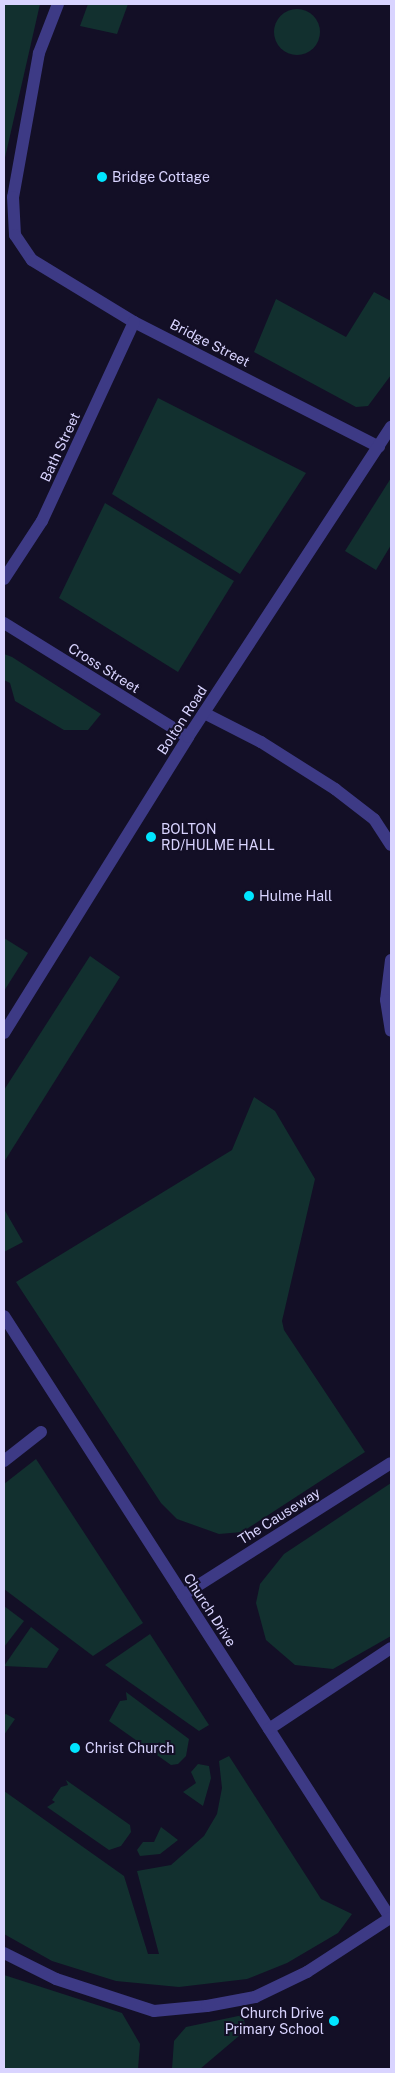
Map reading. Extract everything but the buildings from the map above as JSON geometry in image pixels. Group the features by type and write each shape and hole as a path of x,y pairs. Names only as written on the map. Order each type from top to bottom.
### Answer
{"street":[{"name":"Bridge Street","path":"58,4 39,54 13,197 15,235 32,260 134,322 379,447"},
{"name":"Bath Street","path":"4,579 42,520 134,322"},
{"name":"Bolton Road","path":"4,1033 188,737 391,426"},
{"name":"Cross Street","path":"4,623 188,737"},
{"path":"204,713 261,742 334,789 374,820 391,845"},
{"path":"391,960 386,1000 391,1031"},
{"name":"Church Drive","path":"4,1316 391,1918"},
{"path":"4,1461 41,1432"},
{"name":"The Causeway","path":"182,1595 391,1463"},
{"path":"269,1729 391,1648"},
{"path":"4,1953 56,1979 154,2011 198,2007 255,1998 307,1972 391,1918"}],"green space":[{"path":"4,4 40,4 4,162"},
{"path":"88,4 128,4 117,34 80,26"},
{"path":"292,9 302,9 314,15 319,23 319,41 314,49 306,54 292,55 284,52 277,45 274,37 274,27 277,19 284,12"},
{"path":"374,292 391,301 391,375 368,406 356,407 254,352 276,299 346,337"},
{"path":"158,398 306,473 240,574 112,494"},
{"path":"391,478 391,545 376,570 345,551"},
{"path":"105,503 234,581 178,672 59,598"},
{"path":"4,654 12,657 101,714 88,730 64,730 15,701 10,683 4,680"},
{"path":"4,938 28,953 4,991"},
{"path":"90,956 120,977 4,1162 4,1090"},
{"path":"254,1097 275,1111 315,1179 282,1321 284,1330 365,1452 242,1532 219,1534 177,1519 161,1503 16,1282 232,1150"},
{"path":"4,1209 23,1242 4,1252"},
{"path":"36,1459 143,1623 93,1656 4,1589 4,1484"},
{"path":"391,1483 391,1636 333,1669 295,1665 266,1640 256,1603 260,1584 284,1554"},
{"path":"4,1606 24,1621 4,1647"},
{"path":"31,1627 59,1649 47,1668 4,1666"},
{"path":"150,1634 209,1725 199,1731 105,1665"},
{"path":"126,1692 189,1739 186,1756 178,1764 171,1765 109,1721 120,1701 127,1700"},
{"path":"6,1714 15,1719 4,1735 4,1715"},
{"path":"229,1756 321,1899 352,1914 338,1933 287,1963 247,1979 179,1987 116,1981 52,1961 4,1934 4,1791 124,1876 148,1954 159,1954 137,1871 171,1865 204,1836 217,1814 222,1788 219,1761"},
{"path":"198,1764 209,1766 211,1778 203,1806 183,1792 196,1783 191,1772"},
{"path":"66,1780 130,1825 131,1832 121,1846 109,1850 47,1807 55,1802 52,1800 61,1787 68,1785"},
{"path":"161,1827 178,1840 160,1854 140,1856 137,1850 143,1842 154,1842"},
{"path":"4,1975 122,2013 140,2044 138,2069 4,2069"},
{"path":"243,2015 246,2030 200,2069 172,2069 174,2041 186,2027"}],"place":[{"name":"Bridge Cottage","path":"102,177"},
{"name":"BOLTON RD/HULME HALL","path":"151,837"},
{"name":"Hulme Hall","path":"249,896"},
{"name":"Christ Church","path":"75,1748"},
{"name":"Church Drive Primary School","path":"334,2021"}]}
